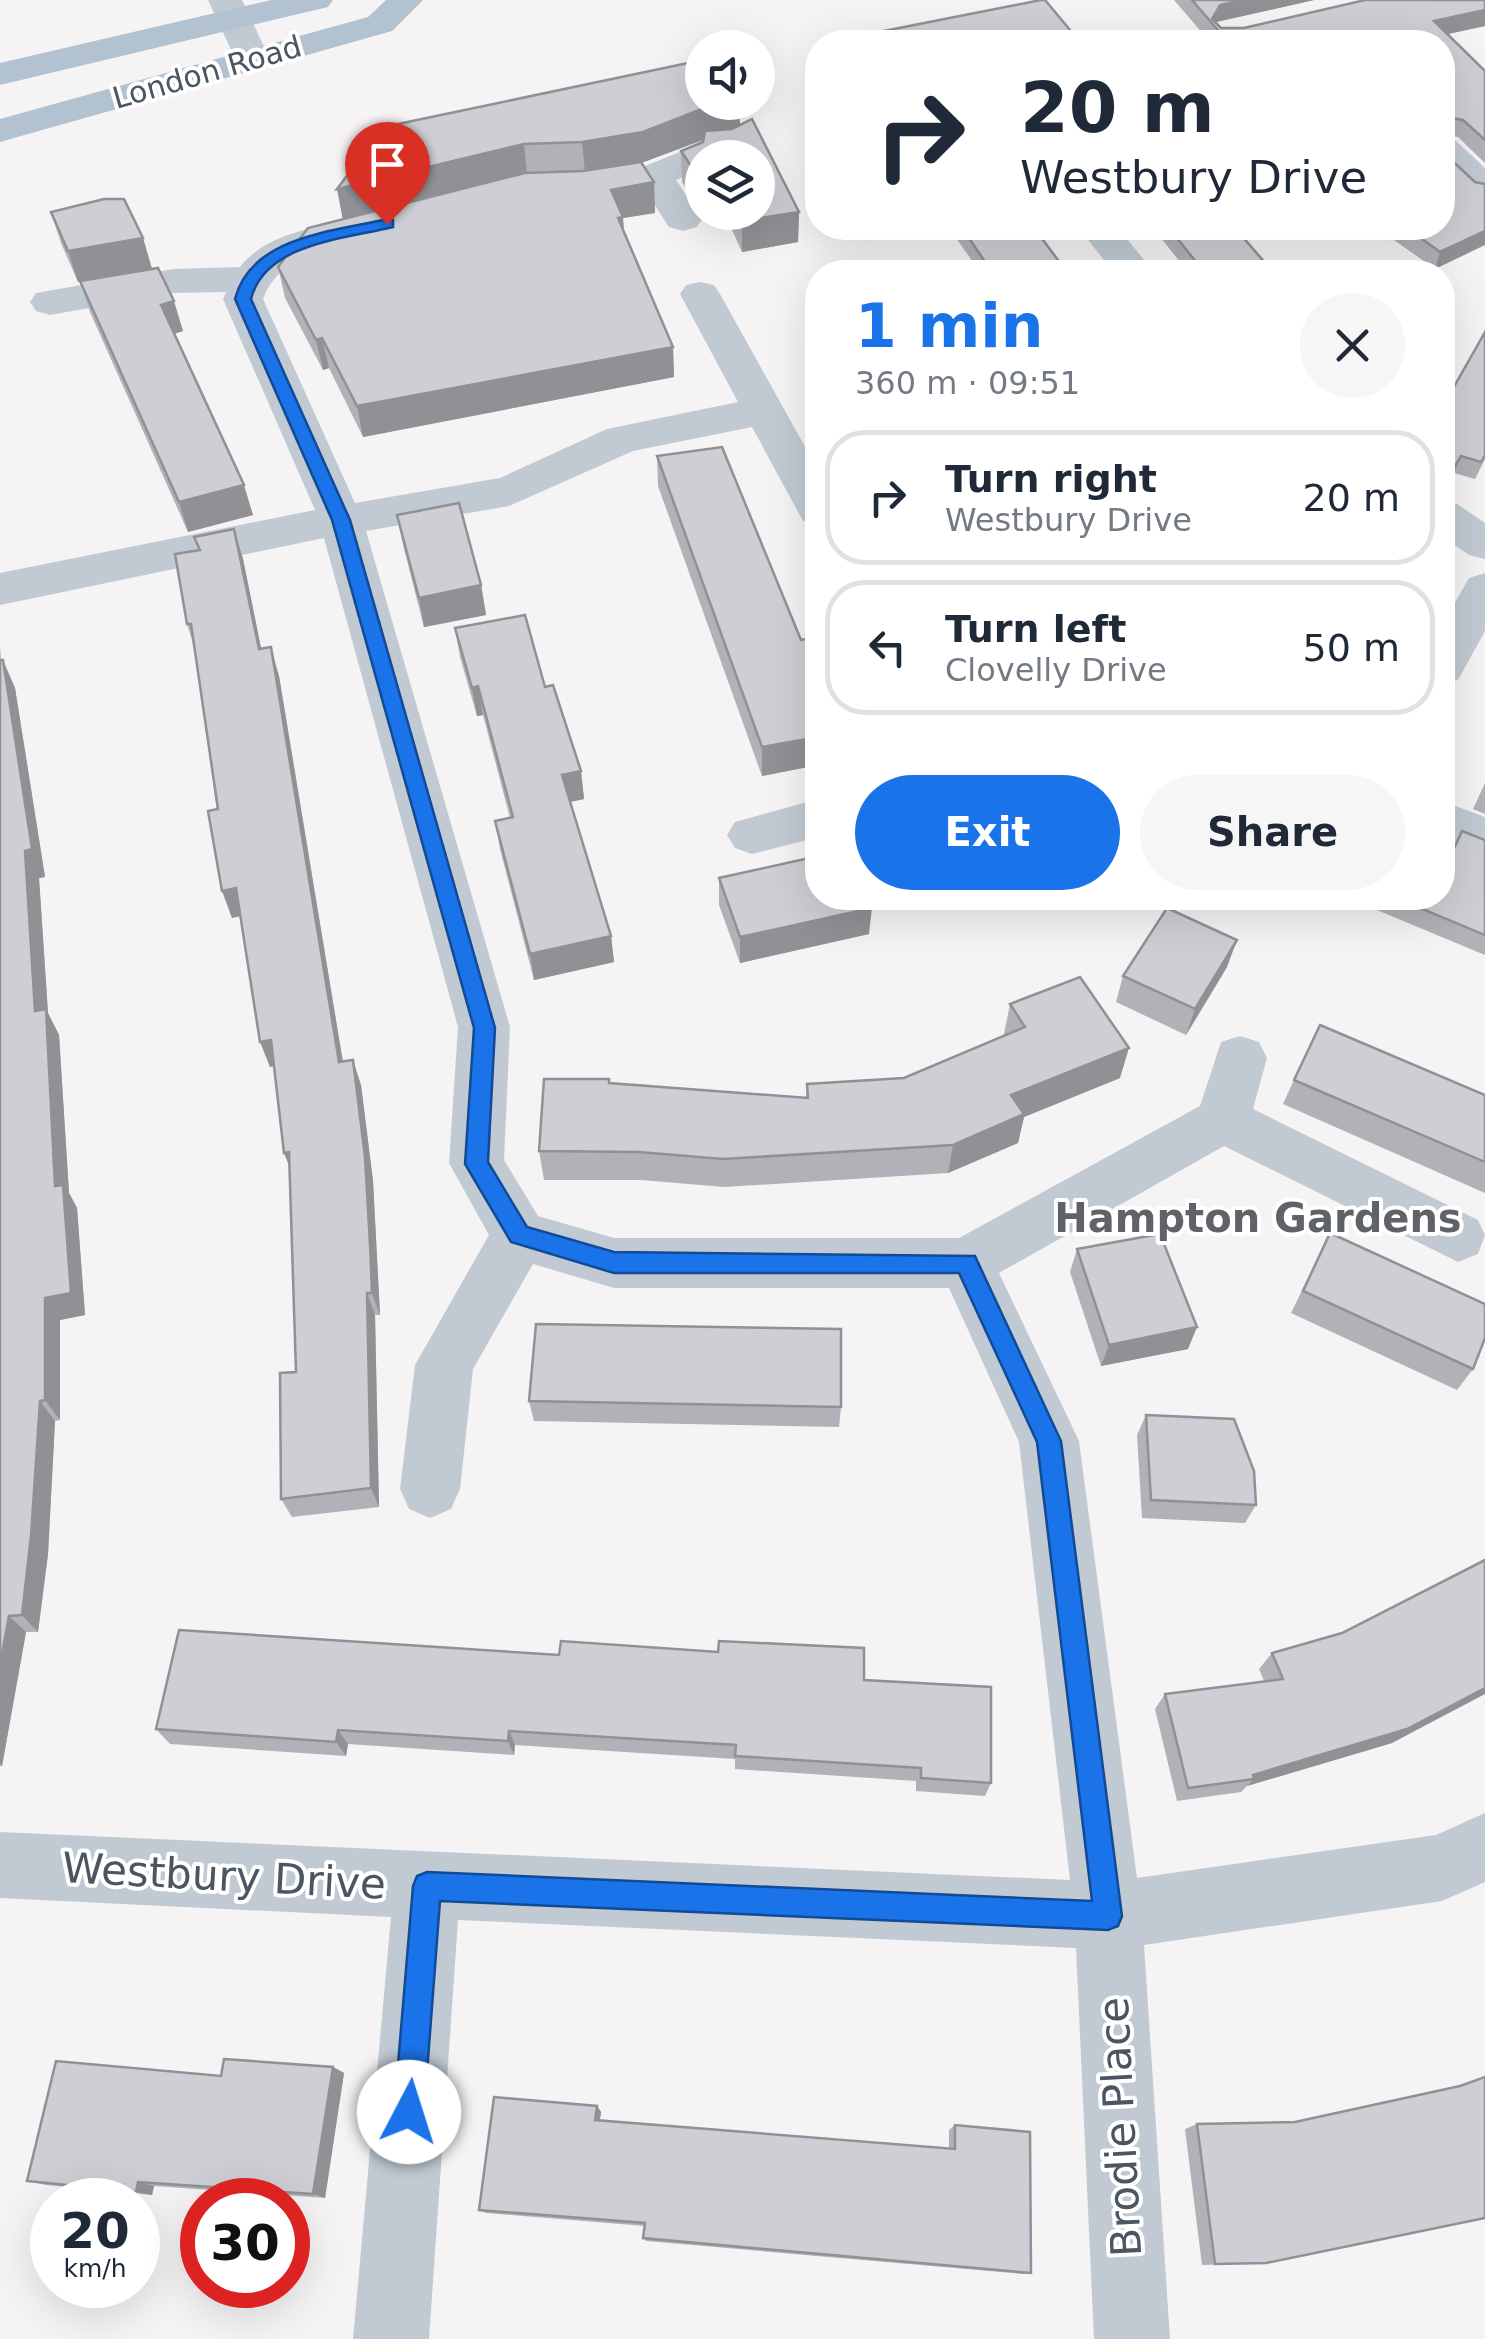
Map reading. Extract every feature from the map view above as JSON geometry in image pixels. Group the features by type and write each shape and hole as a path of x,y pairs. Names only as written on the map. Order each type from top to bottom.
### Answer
{"main road":[{"name":"London Road","path":"0,74 229,10 316,0"},
{"name":"London Road","path":"0,131 380,24 406,0"}],"street":[{"path":"229,10 252,59"},
{"path":"1455,160 1485,189"},
{"path":"528,188 585,186 654,176 685,163"},
{"path":"654,176 684,219"},
{"path":"414,217 282,250 248,279 243,299 341,520 484,1028 476,1164 519,1235 614,1263 966,1263 1223,1120 1240,1058"},
{"path":"1108,240 1124,260"},
{"path":"50,302 173,281 248,279"},
{"path":"700,294 805,486"},
{"path":"0,589 341,520 509,491 622,440 764,411"},
{"path":"1455,524 1485,544"},
{"path":"1455,644 1485,589"},
{"path":"752,835 805,821"},
{"path":"1455,825 1485,837"},
{"path":"1223,1120 1458,1237"},
{"path":"430,1489 444,1365 519,1235"},
{"name":"Brodie Place","path":"966,1263 1049,1441 1108,1916 1132,2339"},
{"name":"Westbury Drive","path":"0,1865 1108,1916 1442,1868 1485,1846"},
{"path":"391,2339 427,1886"}],"building":[{"path":"1045,0 1070,30 889,30"},
{"path":"1192,0 1242,0 1220,5 1212,19 1221,28 1244,28 1365,0 1485,0 1485,10 1434,21 1443,30 1218,30"},
{"path":"1455,42 1485,71 1485,140 1463,120 1455,119"},
{"path":"685,64 685,116 643,132 582,142 524,144 337,189 384,127"},
{"path":"753,120 763,140 703,140 705,131 732,129"},
{"path":"641,162 654,182 611,190 623,217 618,218 673,347 357,406 322,338 316,340 278,267 308,228 525,173 583,171"},
{"path":"1455,163 1475,182 1485,184 1485,231 1440,252 1424,240 1455,240"},
{"path":"775,165 799,212 775,216"},
{"path":"104,199 124,199 143,238 68,251 51,212"},
{"path":"970,240 1043,240 1058,260 984,260"},
{"path":"1179,240 1245,240 1263,260 1194,260"},
{"path":"158,268 174,301 161,305 244,485 179,502 80,281"},
{"path":"1485,332 1485,455 1481,462 1461,456 1455,466 1455,385"},
{"path":"722,447 801,640 805,639 805,739 762,747 657,456"},
{"path":"459,503 481,585 419,598 397,515"},
{"path":"234,529 259,649 271,647 339,1062 353,1060 365,1157 370,1245 372,1293 367,1293 371,1488 281,1499 280,1373 296,1372 289,1152 284,1153 271,1040 260,1042 236,888 222,891 208,811 218,809 191,624 187,624 175,554 200,550 194,537"},
{"path":"525,615 545,687 553,685 581,771 562,775 611,936 530,954 495,821 513,817 478,686 472,688 455,628"},
{"path":"0,660 32,849 25,851 35,1011 46,1009 55,1186 63,1185 71,1293 45,1298 45,1400 40,1401 22,1615 9,1616 0,1665"},
{"path":"1462,831 1485,840 1485,935 1425,910 1455,910 1455,846"},
{"path":"805,859 805,910 863,910 740,937 719,878"},
{"path":"1166,910 1237,940 1195,1009 1123,976"},
{"path":"1080,977 1129,1048 1011,1095 1024,1114 953,1145 723,1159 639,1152 539,1151 544,1079 609,1079 609,1083 808,1098 807,1084 904,1078 1025,1027 1010,1004"},
{"path":"1320,1025 1485,1095 1485,1162 1294,1080"},
{"path":"1330,1233 1485,1304 1485,1338 1473,1369 1303,1291"},
{"path":"1160,1234 1197,1327 1109,1345 1077,1249"},
{"path":"536,1324 841,1329 841,1407 529,1401"},
{"path":"1146,1415 1234,1419 1254,1471 1256,1505 1151,1500"},
{"path":"1485,1560 1485,1688 1407,1729 1253,1775 1254,1779 1188,1788 1165,1694 1283,1679 1272,1653 1342,1633"},
{"path":"179,1630 559,1655 561,1641 718,1652 719,1641 864,1648 864,1680 991,1687 991,1783 921,1778 921,1768 735,1756 736,1745 509,1731 508,1741 338,1730 336,1742 156,1729"},
{"path":"224,2059 333,2067 313,2194 310,2178 180,2178 180,2185 160,2184 160,2178 27,2181 56,2061 221,2076"},
{"path":"1485,2077 1485,2218 1266,2263 1215,2264 1197,2124 1295,2122"},
{"path":"494,2097 597,2106 595,2120 955,2149 955,2125 1030,2132 1031,2273 643,2238 645,2223 479,2210"}],"district":[{"name":"Hampton Gardens","path":"1258,1218"}],"route":[{"path":"387,224 282,250 248,279 243,299 341,520 484,1028 476,1164 519,1235 614,1263 966,1263 1049,1441 1108,1916 427,1886 409,2112"}]}
